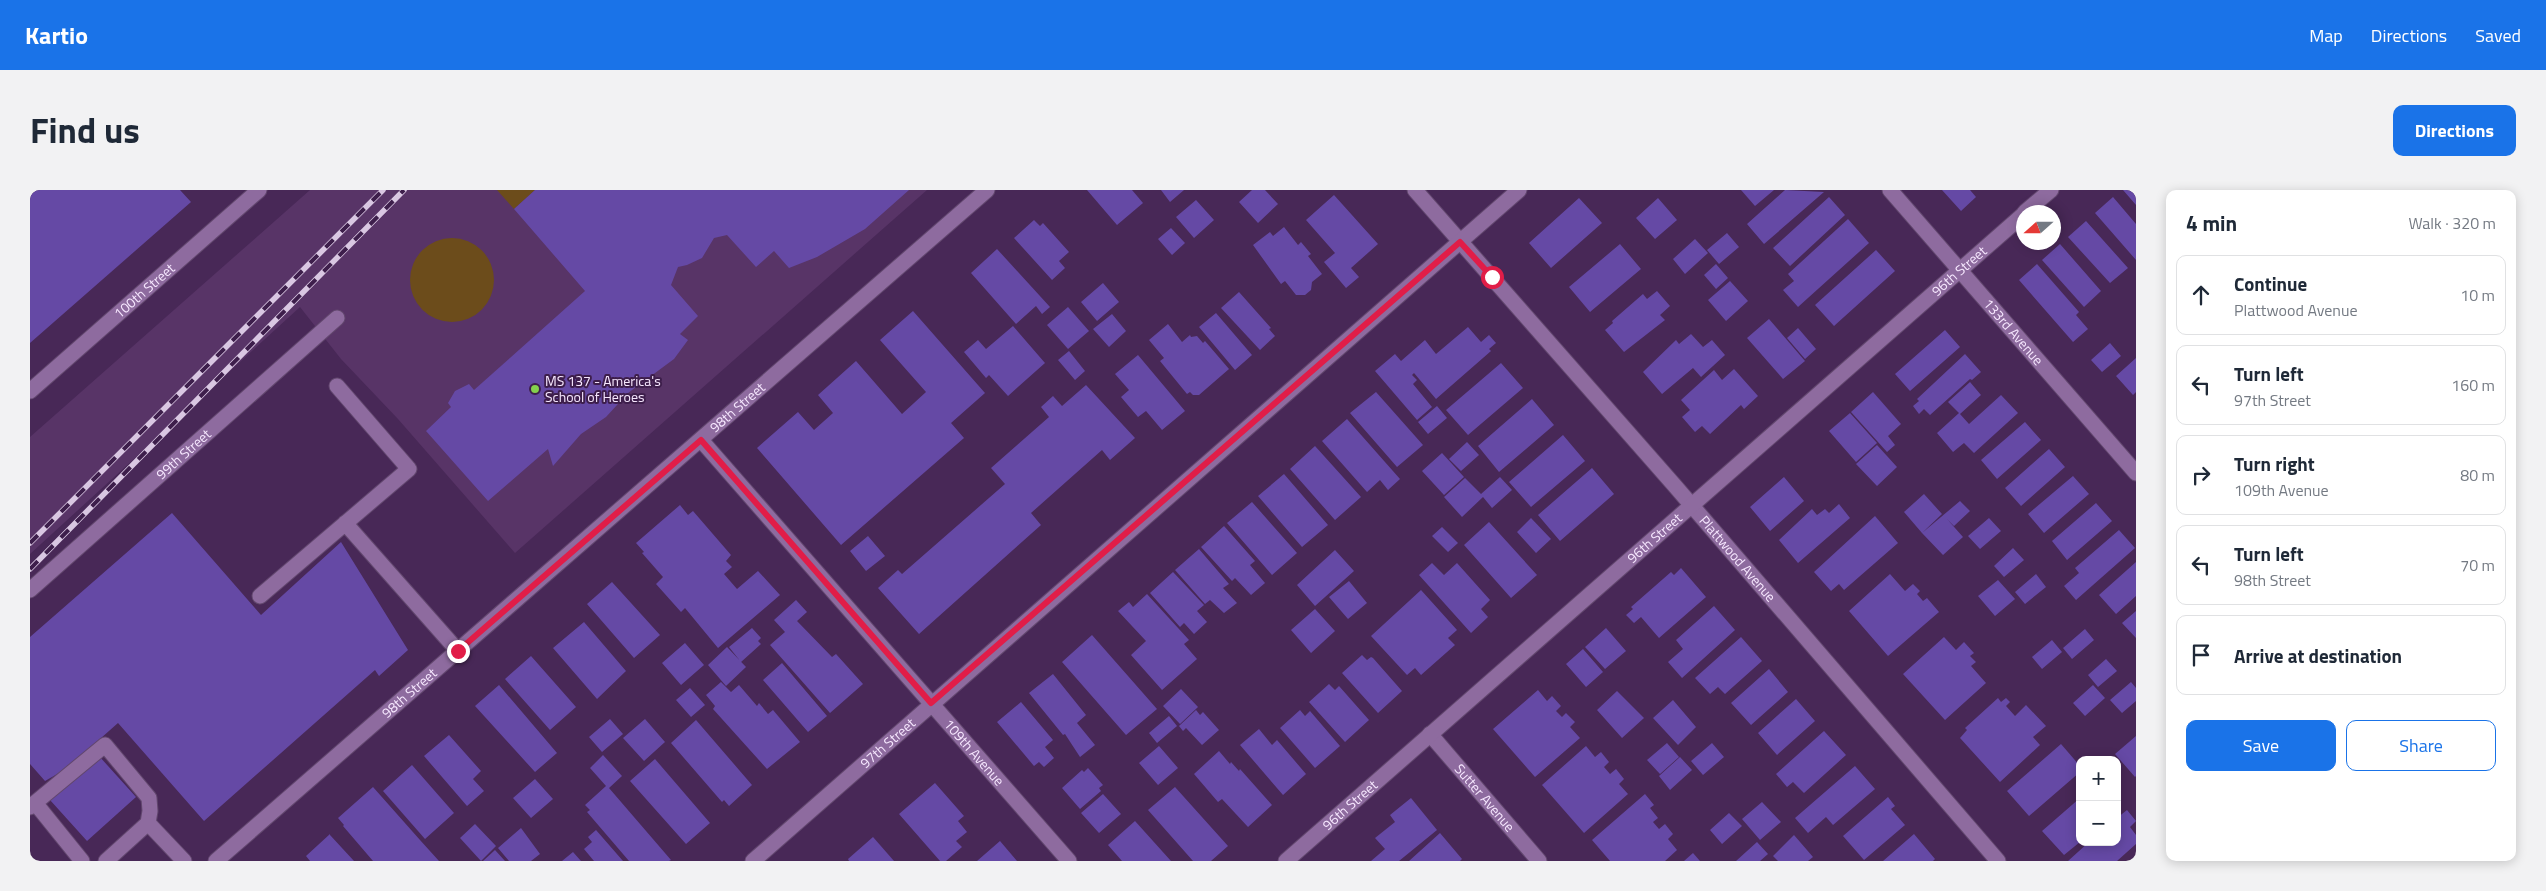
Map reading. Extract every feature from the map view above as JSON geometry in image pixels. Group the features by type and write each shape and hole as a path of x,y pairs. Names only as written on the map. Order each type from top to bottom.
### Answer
{"street":[{"name":"100th Street","path":"30,391 259,190"},
{"name":"98th Street","path":"216,861 987,190"},
{"name":"Plattwood Avenue","path":"1415,190 1692,505 1998,861"},
{"name":"97th Street","path":"753,861 931,703 1519,190"},
{"name":"133rd Avenue","path":"1890,190 2136,473"},
{"name":"96th Street","path":"2033,205 2051,190"},
{"name":"96th Street","path":"1286,861 2016,220"},
{"name":"99th Street","path":"30,590 337,318"},
{"path":"260,596 409,470 337,386"},
{"name":"109th Avenue","path":"701,440 1069,861"},
{"path":"345,523 458,651"},
{"name":"Sutter Avenue","path":"1430,734 1539,861"},
{"path":"82,861 33,806 105,746 149,798 148,823 106,861"},
{"path":"148,823 184,861"}],"shaded area":[{"name":"MS 137 - America's School of Heroes","path":"310,190 927,190 515,553 398,419 341,359 300,307 30,554 30,437"},
{"path":"497,190 535,190 514,209"},
{"path":"444,238 460,238 476,245 487,256 494,272 491,296 482,310 476,315 460,322 444,322 428,315 417,304 410,288 410,272 417,256 428,245"}],"building":[{"path":"30,190 180,190 191,202 30,343"},
{"path":"535,190 909,190 865,229 817,257 789,268 774,251 756,267 727,235 714,238 702,258 678,267 671,285 698,316 680,334 688,340 674,359 628,393 606,417 581,434 553,466 548,449 488,501 426,431 451,407 448,403 455,391 469,384 474,390 585,291 514,209"},
{"path":"1087,190 1132,190 1143,203 1117,225"},
{"path":"1161,190 1184,190 1170,202"},
{"path":"1252,190 1265,190 1278,204 1258,223 1239,202"},
{"path":"1741,190 1774,190 1755,206"},
{"path":"1785,190 1824,192 1764,244 1747,224"},
{"path":"1942,190 1970,190 1976,197 1961,211"},
{"path":"2123,190 2136,190 2136,205"},
{"path":"1334,195 1378,244 1351,268 1359,277 1346,288 1324,262 1335,253 1306,220"},
{"path":"1829,197 1845,215 1790,266 1773,248"},
{"path":"2113,197 2136,224 2136,260 2095,213"},
{"path":"1579,198 1602,223 1551,268 1529,243"},
{"path":"1658,198 1677,220 1655,239 1636,218"},
{"path":"1196,200 1214,220 1194,238 1176,217"},
{"path":"1848,219 1869,243 1798,307 1783,290 1794,281 1788,274"},
{"path":"1034,220 1040,226 1043,223 1069,252 1059,261 1065,268 1052,280 1014,238"},
{"path":"2086,221 2128,268 2110,283 2068,237"},
{"path":"1284,227 1298,245 1301,242 1311,254 1308,256 1322,274 1312,282 1311,290 1305,295 1296,295 1285,281 1281,284 1253,245 1270,232 1273,236"},
{"path":"1171,228 1185,243 1172,255 1158,239"},
{"path":"1727,233 1739,247 1719,264 1707,250"},
{"path":"1695,239 1708,253 1685,274 1673,259"},
{"path":"1620,244 1641,269 1590,312 1569,287"},
{"path":"2061,245 2101,291 2084,307 2042,260 2053,250 2061,250"},
{"path":"997,249 1050,307 1042,314 1036,306 1016,324 971,273"},
{"path":"1876,250 1895,271 1834,326 1815,305"},
{"path":"1716,264 1728,278 1716,289 1704,275"},
{"path":"2037,264 2079,312 2076,315 2088,329 2073,342 2019,280"},
{"path":"1730,281 1748,301 1726,321 1708,300"},
{"path":"1103,283 1119,302 1097,321 1081,302"},
{"path":"1657,291 1670,306 1660,315 1665,320 1624,352 1605,330 1613,323 1612,321 1643,294 1647,299"},
{"path":"1239,292 1271,328 1269,329 1275,336 1260,350 1221,308"},
{"path":"1068,307 1089,331 1068,349 1047,325"},
{"path":"913,311 985,393 951,423 964,438 841,545 757,448 798,412 814,430 833,413 818,395 856,361 902,414 926,392 880,340"},
{"path":"1216,313 1252,355 1235,370 1199,327"},
{"path":"1112,314 1126,331 1109,347 1093,329"},
{"path":"1769,319 1805,361 1783,379 1747,338"},
{"path":"1168,324 1182,342 1190,335 1191,337 1197,336 1203,343 1205,341 1229,369 1199,395 1193,395 1190,392 1187,394 1160,361 1164,358 1149,340"},
{"path":"1013,326 1045,363 1008,396 989,375 986,378 964,352 978,340 986,349"},
{"path":"1468,327 1481,342 1489,335 1496,343 1489,349 1491,351 1436,399 1414,373 1412,375 1417,380 1413,384 1432,407 1417,420 1375,371 1395,354 1401,361 1425,340 1436,354"},
{"path":"1798,328 1816,349 1805,359 1787,338"},
{"path":"1945,330 1960,347 1910,391 1895,374"},
{"path":"1691,334 1703,347 1712,340 1725,355 1701,377 1693,368 1662,394 1643,372 1676,340 1679,344"},
{"path":"2110,343 2121,356 2102,372 2091,360"},
{"path":"1069,351 1085,371 1075,380 1058,360"},
{"path":"1965,354 1981,372 1972,380 1970,379 1930,415 1924,409 1919,414 1913,406 1919,401 1917,399"},
{"path":"1138,355 1185,411 1162,430 1146,411 1138,417 1121,397 1129,390 1115,374"},
{"path":"2136,358 2136,392 2133,395 2116,376"},
{"path":"1501,363 1523,388 1468,435 1446,410"},
{"path":"1734,369 1758,396 1744,409 1741,405 1710,434 1702,426 1695,432 1682,417 1690,410 1681,400 1714,370 1722,380"},
{"path":"1970,382 1981,395 1960,414 1969,424 2001,395 2018,413 1974,453 1964,443 1953,452 1937,433 1959,413 1948,402"},
{"path":"1086,385 1135,438 1110,460 1102,450 1031,513 1041,525 919,634 878,588 898,570 902,574 1005,484 991,468 1049,417 1041,407 1053,396 1062,406"},
{"path":"1376,392 1423,445 1397,467 1350,413"},
{"path":"1873,392 1901,424 1888,436 1895,445 1887,452 1851,412"},
{"path":"1532,399 1554,425 1499,472 1478,446"},
{"path":"1437,406 1447,418 1428,434 1418,422"},
{"path":"1850,413 1877,443 1856,462 1829,431"},
{"path":"1347,419 1400,479 1388,490 1380,480 1367,492 1322,441"},
{"path":"2025,422 2041,440 1997,479 1981,460"},
{"path":"1563,435 1585,461 1531,507 1509,482"},
{"path":"1467,442 1479,455 1461,471 1449,459"},
{"path":"1877,445 1897,467 1877,486 1856,464"},
{"path":"1315,446 1361,497 1335,520 1290,469"},
{"path":"2049,449 2065,467 2021,506 2005,488"},
{"path":"1442,453 1464,477 1444,495 1422,471"},
{"path":"1592,468 1614,494 1560,541 1538,515"},
{"path":"1284,474 1328,525 1302,547 1258,496"},
{"path":"2073,476 2089,494 2044,533 2028,514"},
{"path":"1500,477 1512,490 1492,508 1483,497 1462,517 1444,497 1465,478 1481,494"},
{"path":"1784,477 1804,501 1770,531 1750,507"},
{"path":"1924,494 1942,514 1922,533 1904,512"},
{"path":"1960,501 1970,511 1954,526 1947,519 1963,537 1943,555 1922,533"},
{"path":"1252,502 1297,553 1272,575 1227,523"},
{"path":"2096,503 2112,521 2067,560 2052,541"},
{"path":"1839,504 1850,518 1798,563 1779,540 1812,509 1817,515 1825,509 1829,513"},
{"path":"680,505 688,515 693,511 731,555 726,561 732,567 724,574 737,589 758,571 780,595 718,648 685,608 681,612 656,584 663,577 642,553 644,552 636,543"},
{"path":"172,513 261,615 341,542 408,650 379,676 375,670 204,821 118,723 66,769 45,781 30,764 30,637"},
{"path":"1875,516 1898,543 1844,590 1839,584 1831,591 1814,572"},
{"path":"1531,518 1551,539 1536,553 1517,532"},
{"path":"1989,518 2001,531 1980,549 1968,536"},
{"path":"1489,522 1537,575 1511,598 1464,545"},
{"path":"1224,526 1255,561 1250,565 1265,583 1251,595 1235,578 1232,581 1201,547"},
{"path":"1442,527 1458,543 1448,552 1432,536"},
{"path":"2119,530 2135,548 2076,600 2064,586 2079,573 2075,568"},
{"path":"868,536 885,556 866,571 850,551"},
{"path":"2013,548 2024,560 2004,577 1994,566"},
{"path":"1199,549 1229,584 1223,588 1237,603 1224,613 1210,600 1205,604 1175,570"},
{"path":"1335,550 1354,571 1315,606 1297,585"},
{"path":"2136,562 2136,596 2116,614 2099,595"},
{"path":"1432,563 1444,575 1457,563 1490,600 1481,609 1488,617 1471,633 1419,575"},
{"path":"1681,568 1706,597 1659,638 1641,617 1634,623 1626,615 1633,609 1631,607 1671,572 1674,575"},
{"path":"1173,572 1204,605 1197,611 1207,622 1194,634 1184,623 1180,627 1150,593"},
{"path":"1890,574 1905,591 1913,584 1920,591 1917,594 1923,601 1927,598 1939,612 1888,656 1849,611"},
{"path":"2036,574 2046,587 2025,604 2015,592"},
{"path":"1998,580 2015,599 1995,616 1978,596"},
{"path":"1349,581 1367,603 1348,619 1329,597"},
{"path":"612,582 660,635 634,658 587,604"},
{"path":"1421,590 1457,630 1448,638 1455,645 1421,675 1415,668 1407,675 1371,636"},
{"path":"1147,594 1189,640 1184,644 1197,659 1162,690 1131,655 1146,641 1118,611 1129,602 1133,607"},
{"path":"796,600 807,612 797,621 832,657 836,654 863,684 830,713 770,645 785,632 774,620"},
{"path":"1714,606 1735,630 1682,678 1668,662 1683,649 1676,640"},
{"path":"1315,609 1335,631 1311,653 1291,630"},
{"path":"2136,611 2136,638 2122,623"},
{"path":"584,622 626,671 597,699 553,648"},
{"path":"752,628 761,638 758,641 761,644 741,662 729,647"},
{"path":"1606,628 1626,651 1605,669 1585,647"},
{"path":"2085,629 2094,640 2072,659 2063,648"},
{"path":"1092,635 1157,709 1126,735 1062,662"},
{"path":"1741,637 1762,661 1725,694 1718,687 1710,694 1695,678"},
{"path":"1944,637 1956,650 1964,642 1974,653 1970,656 1976,662 1971,666 1986,683 1945,720 1903,674"},
{"path":"2052,640 2062,652 2042,669 2032,657"},
{"path":"685,643 704,665 681,685 662,663"},
{"path":"727,647 746,667 726,686 708,665"},
{"path":"1583,649 1603,672 1586,687 1566,664"},
{"path":"1362,655 1367,660 1371,657 1373,658 1402,691 1378,713 1342,673"},
{"path":"531,656 576,707 550,730 505,679"},
{"path":"2106,659 2117,671 2098,687 2088,675"},
{"path":"782,663 827,716 808,732 763,680"},
{"path":"1769,669 1788,692 1751,725 1731,703"},
{"path":"1053,674 1086,715 1077,723 1095,745 1080,757 1065,734 1063,735 1029,693"},
{"path":"721,682 731,692 739,685 757,706 759,703 768,714 773,710 800,742 767,769 713,709 715,706 706,695"},
{"path":"2131,682 2136,688 2136,701 2122,713 2110,700"},
{"path":"1329,684 1335,690 1339,686 1369,720 1345,742 1309,702"},
{"path":"499,685 557,753 535,772 475,706"},
{"path":"2093,685 2105,698 2085,716 2073,703"},
{"path":"690,688 705,705 691,717 676,700"},
{"path":"1181,689 1198,707 1180,724 1163,706"},
{"path":"1538,690 1547,701 1552,696 1561,706 1556,711 1562,717 1566,713 1575,722 1570,727 1580,738 1535,777 1493,729"},
{"path":"1617,691 1644,718 1622,738 1597,710"},
{"path":"1998,698 2001,702 2006,698 2010,702 2006,706 2015,716 2026,705 2046,726 2033,737 2040,745 2000,782 1960,738 1967,730 1965,728"},
{"path":"1796,699 1815,721 1777,755 1758,733"},
{"path":"1673,700 1696,727 1678,745 1653,718"},
{"path":"1021,702 1053,740 1045,747 1054,758 1044,767 1039,762 1034,766 997,722"},
{"path":"1196,710 1200,715 1203,712 1219,730 1202,745 1186,728 1183,731 1179,726"},
{"path":"1300,710 1305,716 1310,711 1340,746 1315,768 1280,728"},
{"path":"1169,716 1177,726 1157,743 1149,733"},
{"path":"610,719 623,734 602,752 589,737"},
{"path":"645,719 665,742 644,761 623,738"},
{"path":"696,720 752,785 729,806 724,800 722,802 671,743"},
{"path":"1259,729 1272,745 1277,740 1306,774 1283,795 1240,745"},
{"path":"1824,731 1846,755 1804,793 1793,782 1787,787 1776,774"},
{"path":"449,735 481,771 473,779 484,791 467,806 424,756"},
{"path":"2136,736 2135,777 2121,761 2121,756 2115,754"},
{"path":"1667,743 1679,757 1660,774 1647,760"},
{"path":"1712,743 1724,757 1703,775 1691,761"},
{"path":"2061,744 2076,761 2076,775 2029,816 2007,791"},
{"path":"1159,746 1178,768 1158,785 1139,763"},
{"path":"1586,746 1595,757 1601,752 1609,762 1604,767 1610,774 1616,769 1624,779 1619,784 1628,794 1584,833 1542,785"},
{"path":"1219,751 1230,764 1231,762 1239,771 1240,769 1272,805 1248,827 1222,799 1218,802 1194,774"},
{"path":"603,755 622,776 609,788 671,860 629,861 587,812 590,810 585,805 606,786 590,768"},
{"path":"99,756 136,797 87,841 50,800"},
{"path":"1680,757 1692,770 1670,790 1659,776"},
{"path":"655,759 710,823 686,844 630,781"},
{"path":"412,765 454,813 425,839 383,791"},
{"path":"1855,766 1875,789 1833,825 1826,817 1808,833 1795,818"},
{"path":"1088,768 1103,785 1099,788 1101,791 1080,809 1062,788 1082,770 1084,772"},
{"path":"535,779 553,799 531,818 513,798"},
{"path":"935,783 964,816 958,821 967,832 956,841 962,847 946,861 940,861 899,814"},
{"path":"373,787 439,861 373,861 338,818"},
{"path":"1175,787 1228,846 1211,861 1193,861 1148,810"},
{"path":"1103,794 1121,814 1099,833 1081,813"},
{"path":"1645,794 1654,805 1650,808 1658,818 1653,822 1659,829 1665,824 1673,834 1668,839 1677,850 1665,861 1610,861 1592,840"},
{"path":"1888,797 1895,806 1891,809 1905,825 1864,860 1843,836"},
{"path":"1411,798 1437,830 1399,861 1371,861 1385,849 1375,838 1395,822 1390,815"},
{"path":"2076,801 2076,845 2064,855 2042,831"},
{"path":"1762,802 1781,822 1760,840 1742,819"},
{"path":"2127,810 2136,821 2130,827 2136,835 2136,844 2117,861 2068,861 2085,846 2121,846 2121,815"},
{"path":"1729,813 1742,826 1722,844 1710,830"},
{"path":"1135,821 1171,861 1122,861 1108,845"},
{"path":"475,824 496,846 481,861 460,838"},
{"path":"521,828 540,854 531,861 509,861 498,848"},
{"path":"596,830 623,861 594,861 584,849 592,842 588,837"},
{"path":"1440,833 1462,859 1460,861 1409,861"},
{"path":"330,834 354,861 310,861 306,856"},
{"path":"1914,834 1935,859 1933,861 1883,861"},
{"path":"1794,835 1813,857 1808,861 1778,861 1773,856"},
{"path":"873,837 894,861 849,861 848,859"},
{"path":"1000,841 1017,861 977,861"},
{"path":"1757,842 1768,854 1760,861 1736,861"},
{"path":"495,850 505,861 483,861"},
{"path":"573,852 581,861 562,861"},
{"path":"1693,853 1700,861 1684,861"}],"railway":[{"path":"30,543 383,190"},
{"path":"30,569 404,190"}],"place":[{"name":"MS 137 - America's School of Heroes","path":"535,389"}],"route":[{"path":"458,651 701,440 931,703 1460,242 1492,277"}]}
